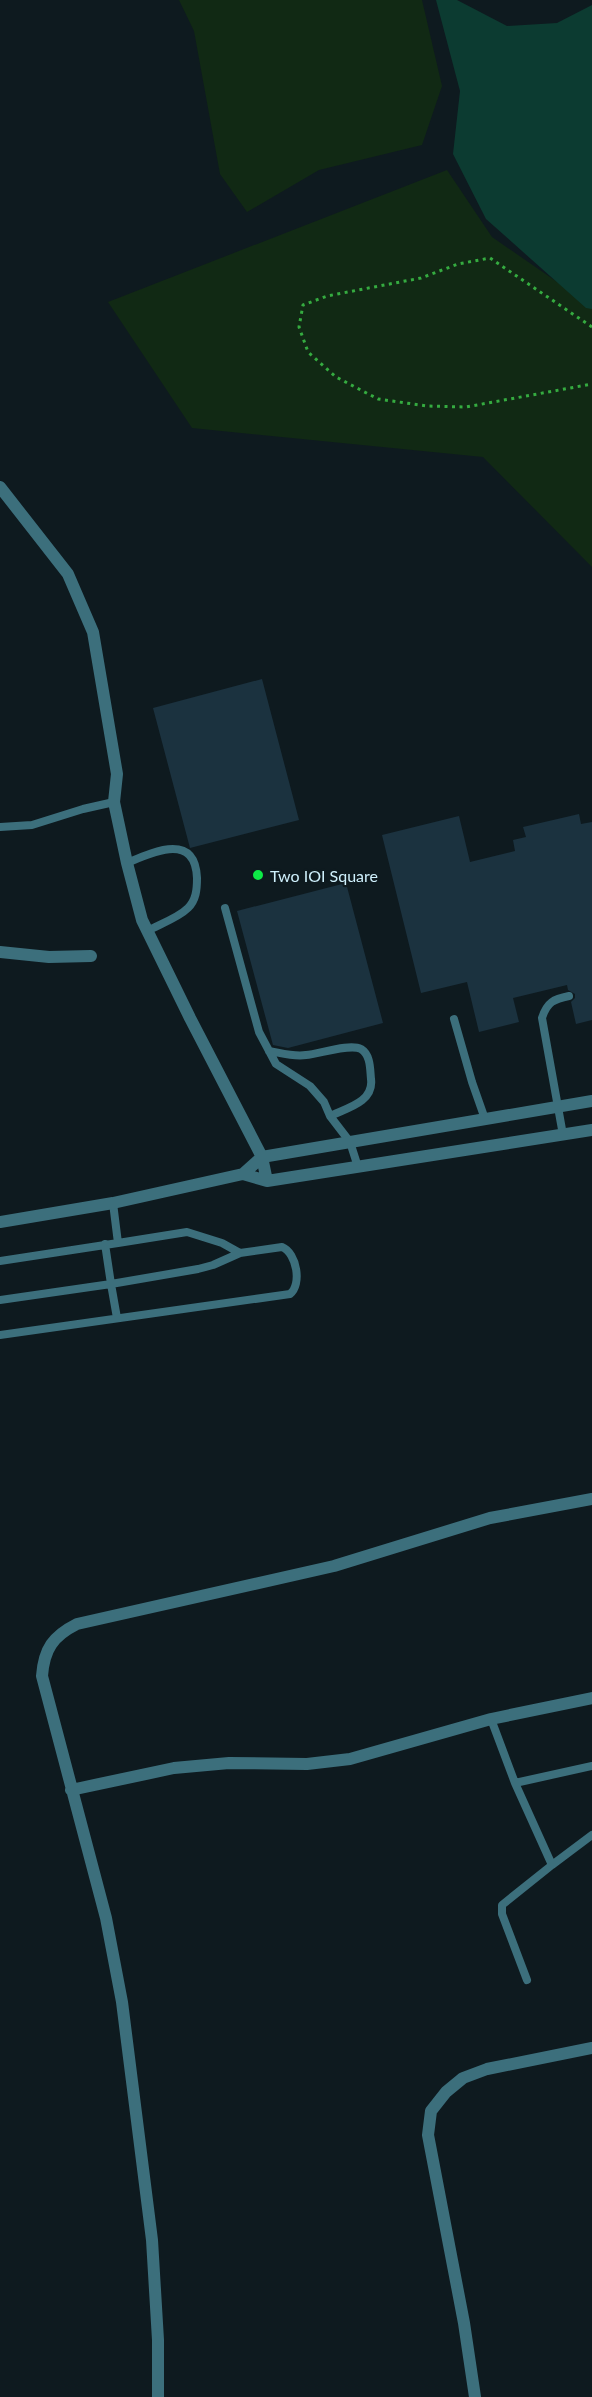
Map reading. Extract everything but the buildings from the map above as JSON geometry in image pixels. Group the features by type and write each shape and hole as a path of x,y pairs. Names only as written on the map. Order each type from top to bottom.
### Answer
{"street":[{"path":"0,487 68,574 93,632 117,774 114,802 142,920 189,1018 262,1157 267,1181"},
{"path":"0,952 49,957 91,956"},
{"path":"243,1174 262,1157 592,1101"},
{"path":"0,1222 113,1203 243,1174 267,1181 592,1130"},
{"path":"158,2397 158,2340 152,2240 122,2002 106,1918 42,1676 43,1659 51,1644 63,1631 77,1624 334,1566 490,1518 592,1499"},
{"path":"71,1790 174,1768 229,1763 307,1764 350,1759 491,1719 592,1698"},
{"path":"475,2397 464,2323 428,2135 431,2110 446,2092 463,2078 487,2069 592,2048"}],"lane":[{"path":"0,827 32,825 114,802"},
{"path":"127,863 163,849 179,849 189,855 196,866 195,897 187,909 147,931"},
{"path":"225,908 259,1032 276,1064 309,1086 324,1102 330,1116 350,1142 358,1167"},
{"path":"563,1135 542,1018 545,1006 554,999 569,996"},
{"path":"454,1019 485,1119"},
{"path":"269,1051 304,1056 352,1047 362,1050 368,1058 372,1088 368,1097 330,1116"},
{"path":"113,1203 118,1243"},
{"path":"0,1261 187,1232 222,1243 240,1253"},
{"path":"105,1244 117,1318"},
{"path":"0,1300 198,1269 240,1253 282,1247 292,1255 297,1284 295,1290 290,1294 0,1335"},
{"path":"491,1719 515,1783 552,1865"},
{"path":"515,1783 592,1766"},
{"path":"527,1980 502,1914 502,1905 592,1835"}],"path":[{"path":"592,327 490,258 458,264 420,278 327,296 303,305 299,327 308,352 336,377 378,399 427,406 466,407 592,384"}],"shaded area":[{"path":"179,0 422,0 442,86 422,145 319,170 247,212 220,174 194,31"},
{"path":"436,0 457,0 507,26 557,23 592,5 592,309 586,308 486,219 453,154 460,91"},
{"path":"447,170 492,237 592,306 592,567 483,457 192,428 108,302"}],"place":[{"name":"Two IOI Square","path":"258,875"}]}
